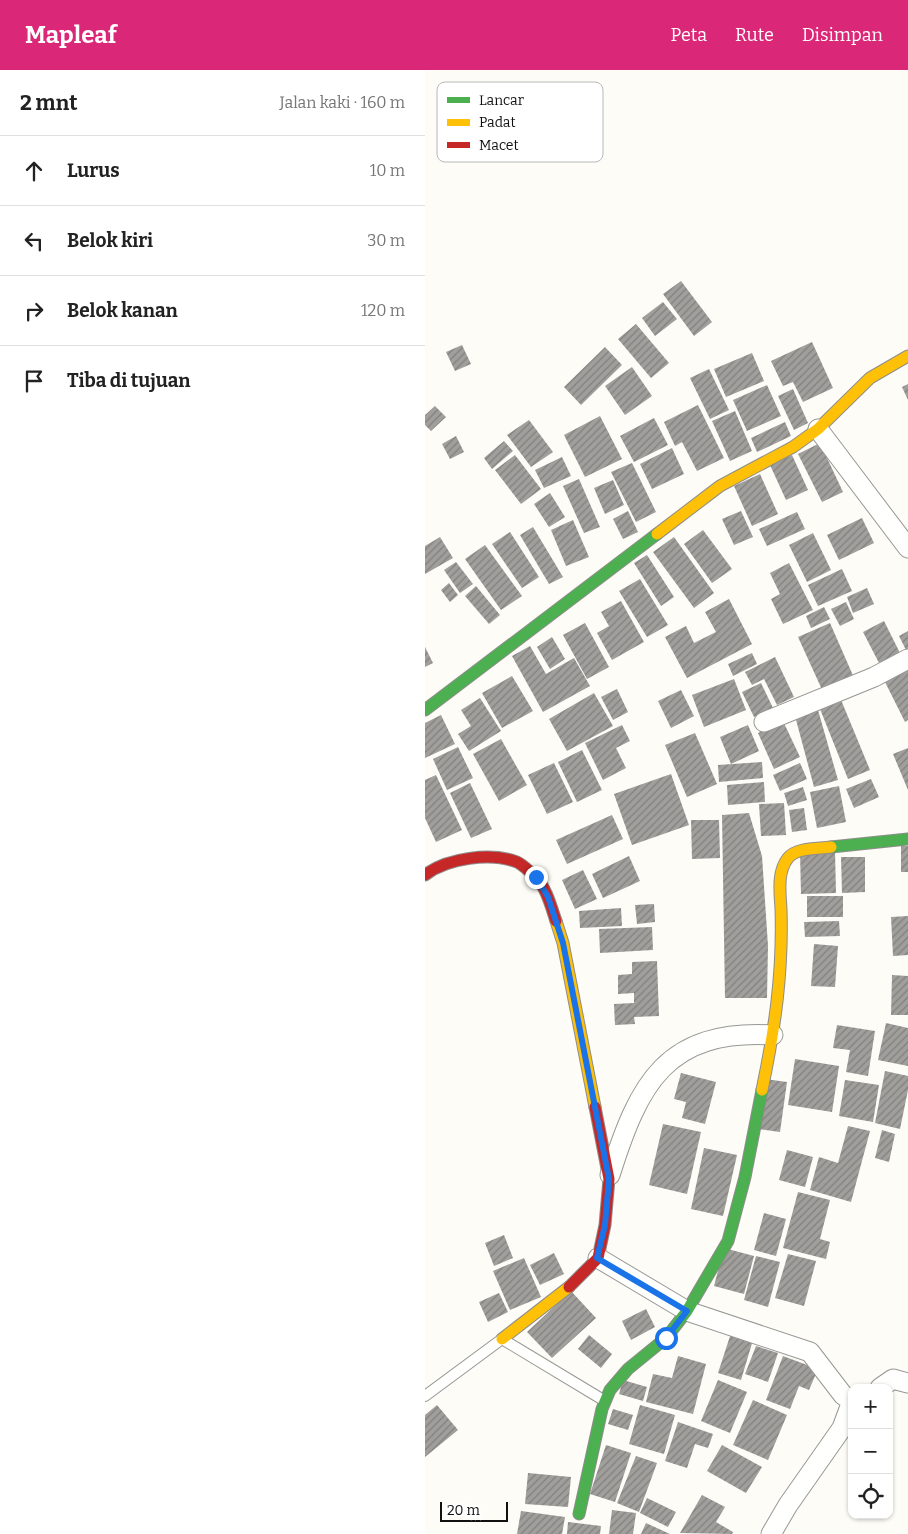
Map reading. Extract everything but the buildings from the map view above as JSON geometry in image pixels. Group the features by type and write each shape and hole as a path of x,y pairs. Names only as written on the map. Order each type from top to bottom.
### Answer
{"street":[{"path":"425,710 720,486 793,447 818,429 871,378 908,356"},
{"path":"818,429 908,548"},
{"path":"764,722 874,677 908,659"},
{"path":"579,1514 605,1401 610,1390 628,1369 666,1338 687,1311 728,1241 745,1177 773,1035 782,943 780,875 788,858 796,851 908,839"},
{"path":"425,875 435,868 475,856 517,862 536,877 548,897 563,943 609,1179"},
{"path":"502,1340 577,1280 597,1258 605,1225 609,1179 626,1124 647,1086 672,1058 700,1042 745,1034 773,1035"},
{"path":"597,1258 687,1311 810,1352 843,1395 848,1398"},
{"path":"885,1384 893,1378 908,1383"},
{"path":"771,1534 842,1428 848,1412"}],"lane":[{"path":"425,1396 502,1340 605,1401"}],"traffic: fast":[{"path":"425,710 657,534"},
{"path":"831,847 908,839"},
{"path":"579,1514 602,1409 610,1390 628,1369 666,1338 687,1311 728,1241 745,1177 762,1090"}],"traffic: slow":[{"path":"657,534 720,486 793,447 818,429 870,378 908,356"},
{"path":"762,1090 771,1045 781,956 780,882 782,869 792,854 808,849 831,847"},
{"path":"556,921 563,943 595,1107"},
{"path":"502,1339 569,1287"}],"traffic: jam":[{"path":"425,875 445,864 469,858 495,857 517,862 539,880 548,897 556,921"},
{"path":"569,1287 598,1258 605,1225 609,1179 595,1107"}],"route":[{"path":"536,877 548,897 563,943 609,1179 605,1225 597,1258 687,1311 666,1338"}]}
